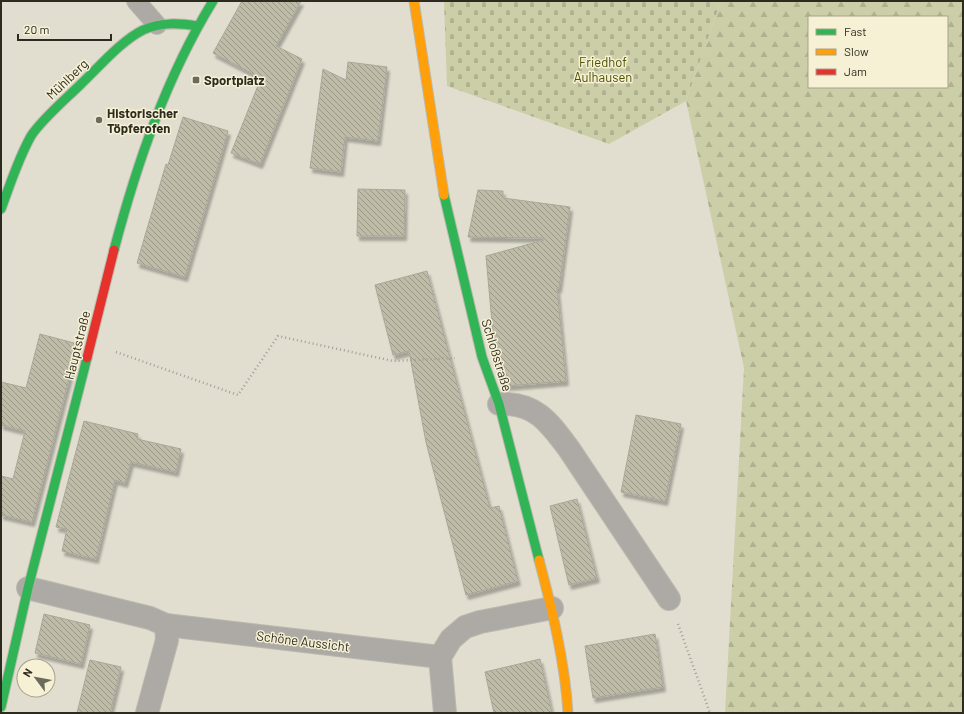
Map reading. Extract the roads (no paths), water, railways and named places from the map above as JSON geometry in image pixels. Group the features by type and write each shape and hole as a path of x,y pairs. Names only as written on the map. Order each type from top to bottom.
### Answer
{"street":[{"name":"Hauptstraße","path":"1,707 28,588 124,213 142,153 160,106 197,26 213,1"},
{"name":"Schloßstraße","path":"414,1 445,201 482,357 499,404 552,608 567,695 568,713"},
{"name":"Mühlberg","path":"1,209 20,159 32,135 46,119 126,40 143,30 157,25 179,23 197,26"},
{"path":"499,404 510,403 521,405 536,412 552,426 669,599"},
{"name":"Schöne Aussicht","path":"28,588 150,618 166,625 440,656"},
{"path":"445,713 440,656 451,639 465,627 480,622 552,608"},
{"path":"147,713 166,640 166,625"}],"lane":[{"path":"136,1 157,25"}],"place":[{"name":"Sportplatz","path":"196,80"},
{"name":"Historischer Töpferofen","path":"99,120"}],"park label":[{"name":"Friedhof Aulhausen","path":"603,70"}]}
